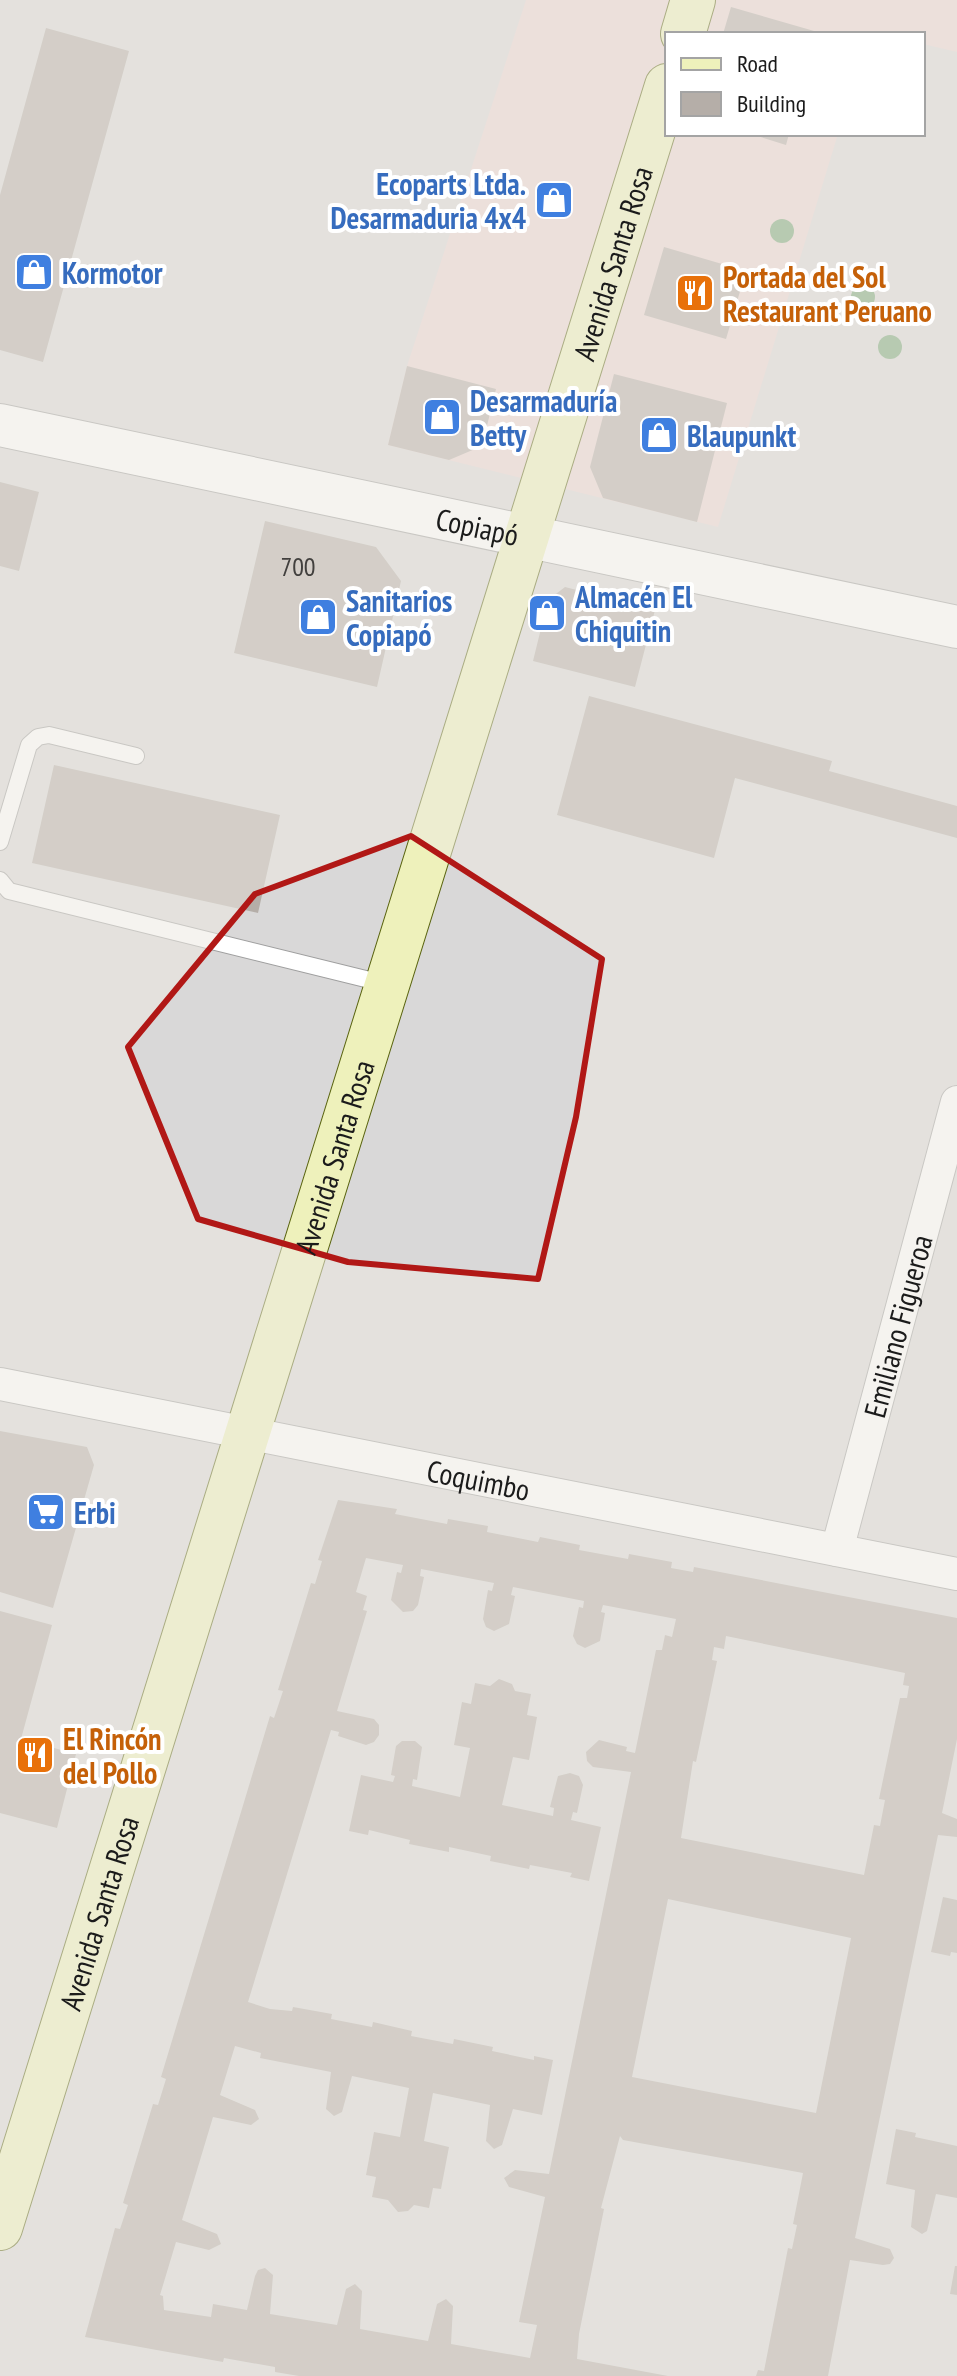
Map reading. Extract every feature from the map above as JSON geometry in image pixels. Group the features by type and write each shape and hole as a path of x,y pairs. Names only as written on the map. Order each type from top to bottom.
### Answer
{"main road":[{"path":"684,32 693,0"},
{"name":"Avenida Santa Rosa","path":"0,2228 665,92"}],"street":[{"name":"Copiapó","path":"0,425 957,627"},
{"name":"Emiliano Figueroa","path":"837,1550 957,1102"},
{"name":"Coquimbo","path":"0,1384 957,1574"}],"lane":[{"path":"0,842 29,745 38,737 49,735 136,756"},
{"path":"0,880 9,891 387,985"}],"highlighted area":[{"path":"411,836 602,959 576,1117 538,1279 348,1262 198,1219 128,1047 255,894"}],"shaded area":[{"path":"0,0 957,0 957,2376 0,2376"},
{"path":"526,0 957,0 957,52 925,44 925,32 665,32 665,136 837,136 718,527 388,445 407,366"}],"building":[{"path":"731,7 818,32 724,32"},
{"name":"Kormotor","path":"46,28 129,51 43,362 0,350 0,195"},
{"path":"757,136 788,136 786,145"},
{"name":"Portada del Sol Restaurant Peruano","path":"664,247 746,271 726,339 644,315"},
{"name":"Desarmaduría Betty","path":"407,366 496,389 482,446 449,460 388,445"},
{"name":"Blaupunkt","path":"614,374 727,403 697,522 603,498 590,467"},
{"path":"0,482 39,492 19,571 0,566"},
{"name":"Sanitarios Copiapó","path":"265,521 376,547 401,581 377,687 234,653"},
{"path":"565,587 655,610 635,687 533,661 548,600"},
{"path":"589,696 832,761 829,771 957,806 957,838 735,778 714,858 557,815"},
{"path":"54,765 280,815 258,913 32,863"},
{"path":"0,1431 87,1447 94,1465 53,1608 0,1592"},
{"path":"338,1500 397,1509 395,1514 447,1524 448,1519 488,1526 487,1532 538,1542 540,1537 580,1545 579,1550 628,1559 629,1554 672,1562 671,1568 693,1572 694,1567 957,1618 957,1739 942,1813 957,1819 957,1837 938,1835 855,2238 890,2249 894,2258 890,2264 883,2265 850,2260 828,2376 756,2376 758,2370 764,2371 788,2248 792,2249 797,2225 793,2224 803,2173 623,2140 620,2136 601,2208 604,2209 579,2334 577,2359 668,2376 299,2376 275,2372 275,2367 224,2358 223,2362 85,2337 115,2228 120,2229 128,2205 123,2203 153,2104 158,2105 166,2079 161,2077 270,1716 274,1718 283,1691 278,1690 311,1583 315,1584 322,1561 318,1560","holes":["366,1558 403,1565 401,1573 397,1572 391,1600 403,1612 413,1611 418,1605 424,1577 420,1576 421,1569 494,1583 492,1591 488,1590 483,1619 486,1627 494,1631 509,1624 515,1596 511,1595 513,1587 584,1601 583,1608 579,1607 573,1636 577,1644 585,1648 600,1641 605,1613 601,1612 603,1605 676,1619 672,1637 665,1635 662,1650 656,1650 635,1753 626,1751 627,1747 599,1740 586,1752 587,1761 593,1767 631,1772 549,2174 515,2170 504,2178 509,2187 545,2197 519,2322 537,2325 530,2358 451,2344 453,2306 446,2299 437,2304 428,2341 360,2329 362,2291 355,2284 346,2289 337,2325 270,2314 273,2275 265,2268 258,2270 255,2276 247,2310 213,2304 211,2317 164,2310 163,2296 160,2295 176,2242 209,2250 221,2244 217,2234 182,2220 213,2117 251,2125 259,2119 255,2110 220,2095 235,2046 261,2053 260,2058 331,2072 326,2109 334,2116 342,2112 352,2076 409,2088 400,2137 374,2132 366,2175 376,2177 372,2197 388,2200 398,2212 408,2211 414,2205 429,2208 433,2188 441,2189 449,2147 424,2141 433,2093 490,2105 486,2141 494,2149 502,2145 513,2109 542,2115 553,2060 534,2056 534,2060 454,2039 453,2044 411,2036 412,2031 373,2022 372,2027 331,2019 332,2014 293,2007 292,2011 270,2009 248,2002 331,1730 339,1732 338,1736 366,1745 374,1742 379,1735 379,1725 374,1719 337,1711 367,1611 363,1610 367,1596 356,1592","726,1636 905,1673 903,1685 909,1686 907,1698 900,1698 879,1799 885,1800 880,1826 874,1825 864,1875 681,1838 693,1761 696,1762 717,1661 712,1660 714,1647 724,1649","668,1899 851,1938 816,2113 632,2077"]},
{"path":"0,1611 52,1625 21,1739 76,1754 57,1828 0,1813"},
{"path":"499,1679 512,1684 515,1691 531,1694 527,1715 537,1717 529,1760 513,1757 502,1805 553,1816 554,1808 550,1807 558,1776 570,1773 579,1776 583,1785 577,1813 573,1812 571,1820 601,1827 589,1881 570,1877 572,1873 490,1861 491,1856 449,1847 449,1852 409,1844 410,1840 369,1830 368,1835 349,1831 361,1775 393,1782 395,1776 391,1775 396,1746 402,1741 415,1741 422,1747 417,1780 413,1779 412,1786 460,1797 470,1748 454,1745 462,1702 471,1704 475,1683 490,1686"},
{"path":"943,1897 957,1900 957,1953 951,1952 950,1956 931,1952"},
{"path":"896,2129 916,2133 915,2137 957,2146 957,2198 936,2194 927,2231 922,2234 911,2227 915,2190 886,2184"},
{"path":"957,2266 957,2295 950,2294"}],"place":[{"name":"Ecoparts Ltda. Desarmaduria 4x4","path":"554,200"},
{"name":"Kormotor","path":"34,272"},
{"name":"Portada del Sol Restaurant Peruano","path":"695,293"},
{"name":"Desarmaduría Betty","path":"442,417"},
{"name":"Blaupunkt","path":"659,435"},
{"name":"Almacén El Chiquitin","path":"547,613"},
{"name":"Sanitarios Copiapó","path":"318,617"},
{"name":"Erbi","path":"46,1512"},
{"name":"El Rincón del Pollo","path":"35,1755"}]}
